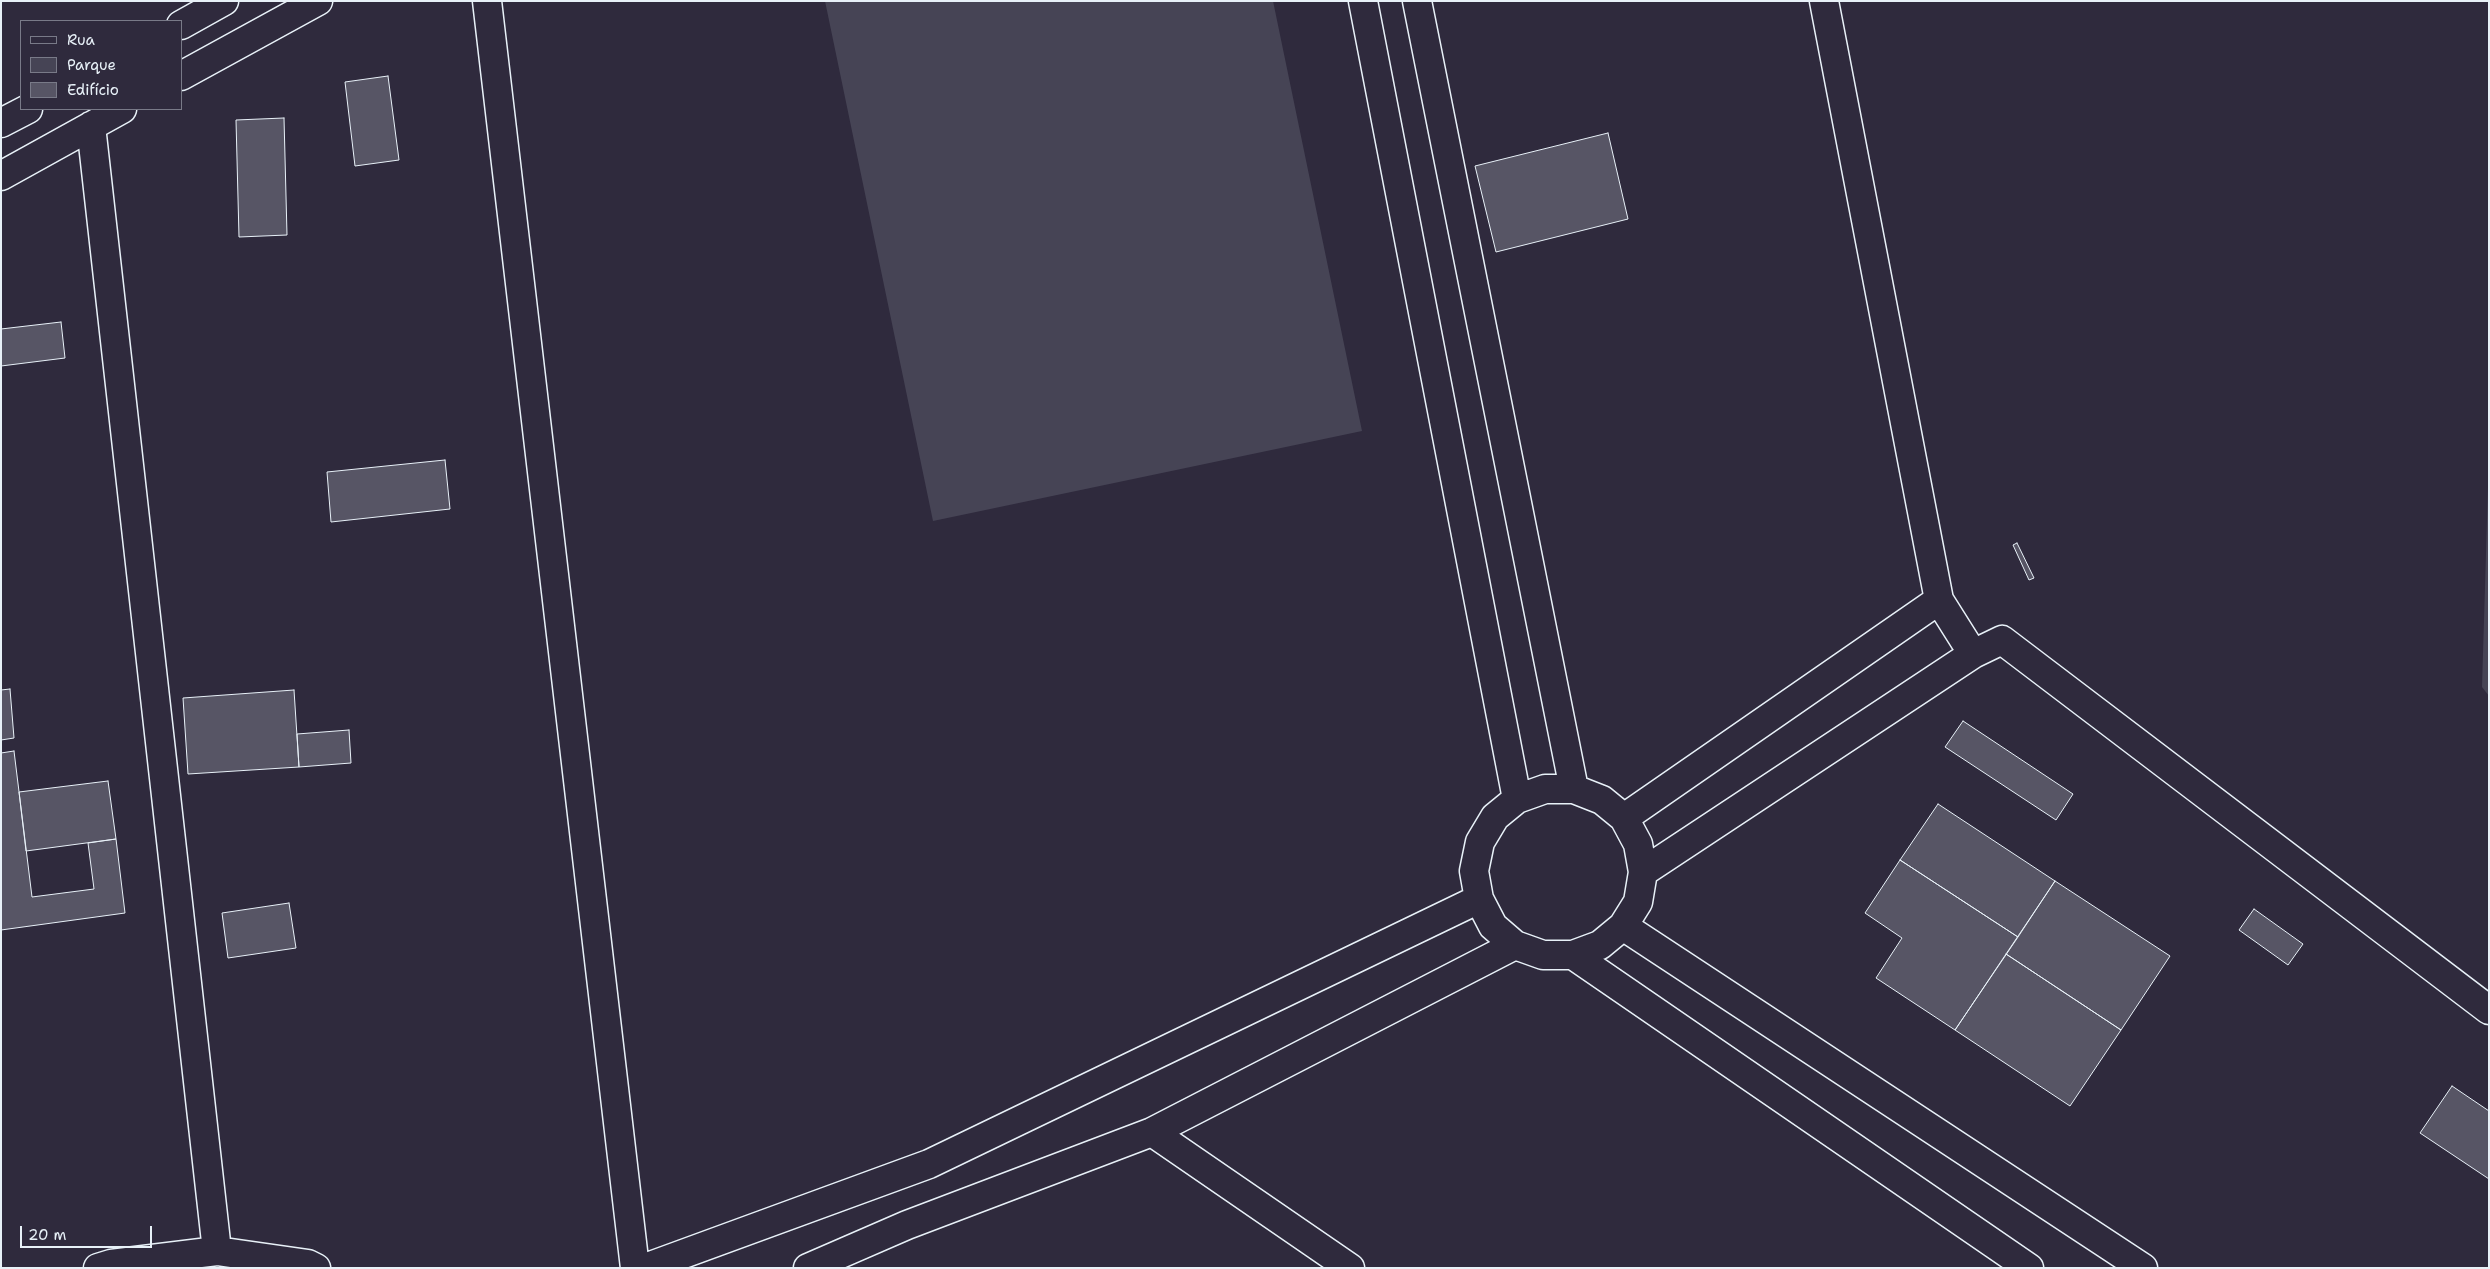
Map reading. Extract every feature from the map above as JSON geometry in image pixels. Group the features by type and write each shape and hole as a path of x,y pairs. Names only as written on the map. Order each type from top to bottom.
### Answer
{"street":[{"path":"182,24 224,1"},
{"path":"182,75 318,1"},
{"path":"487,1 635,1268"},
{"path":"1363,1 1517,798"},
{"path":"1417,1 1574,789"},
{"path":"1824,1 1939,600 1973,654"},
{"path":"1,123 26,110"},
{"path":"1,176 120,110"},
{"path":"91,126 217,1251"},
{"path":"1624,818 1939,600"},
{"path":"1643,872 1973,654 2002,640 2489,1010"},
{"path":"1545,789 1574,789 1602,800 1624,818 1638,844 1643,872 1638,902 1623,926 1600,945 1573,955 1543,955 1515,944 1493,926 1479,899 1474,871 1480,842 1495,817 1517,798 1545,789"},
{"path":"645,1268 929,1164 1479,899"},
{"path":"1623,926 2143,1268"},
{"path":"808,1268 907,1225 1152,1132 1515,944"},
{"path":"1573,955 2029,1268"},
{"path":"1152,1132 1350,1268"},
{"path":"98,1268 111,1264 217,1251 308,1264 316,1268"}],"green space":[{"path":"825,1 1273,1 1362,431 933,521"},
{"path":"2489,453 2489,696 2482,687"}],"building":[{"path":"388,76 399,160 355,166 345,82"},
{"path":"284,118 287,235 239,237 236,120"},
{"path":"1608,133 1628,219 1496,252 1475,166"},
{"path":"61,322 65,358 1,366 1,329"},
{"path":"445,460 450,509 331,522 327,472"},
{"path":"2017,543 2034,578 2029,580 2013,545"},
{"path":"10,689 14,738 1,740 1,690"},
{"path":"294,690 299,767 188,774 183,698"},
{"path":"1963,721 2073,794 2056,820 1945,747"},
{"path":"349,730 351,763 299,767 297,734"},
{"path":"14,751 32,897 94,889 88,843 116,839 125,913 1,930 1,753"},
{"path":"108,781 116,839 26,851 19,792"},
{"path":"1938,804 2055,881 2018,937 1900,860"},
{"path":"1900,860 2018,937 1955,1030 1876,978 1902,938 1865,913"},
{"path":"2055,881 2170,956 2121,1030 2006,954"},
{"path":"289,903 296,948 228,958 222,913"},
{"path":"2254,909 2303,944 2288,965 2239,930"},
{"path":"2006,954 2121,1030 2070,1106 1955,1030"},
{"path":"2452,1086 2489,1111 2489,1179 2420,1133"}]}
